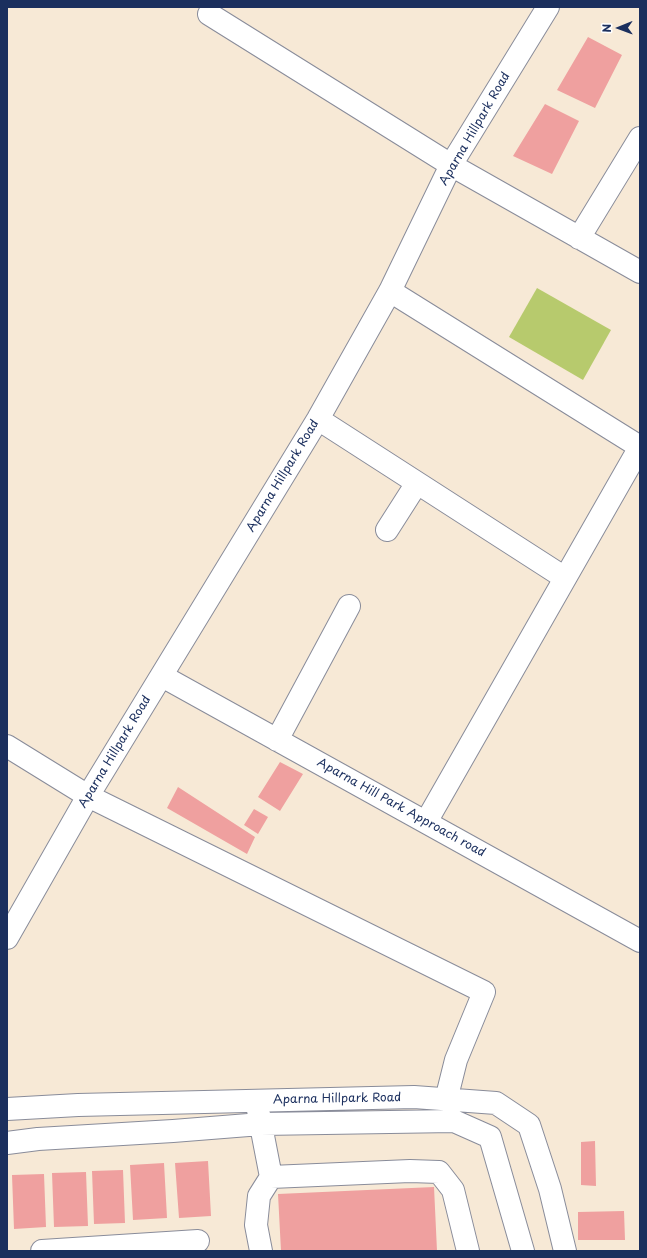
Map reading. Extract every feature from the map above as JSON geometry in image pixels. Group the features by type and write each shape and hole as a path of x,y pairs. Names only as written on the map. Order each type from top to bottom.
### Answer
{"street":[{"name":"Aparna Hillpark Road","path":"7,938 88,796 318,419 390,291 451,165 548,7"},
{"path":"210,14 451,165 640,272"},
{"path":"579,238 640,138"},
{"path":"390,291 640,447 426,822"},
{"path":"318,419 565,578"},
{"path":"387,530 417,483"},
{"path":"277,740 349,606"},
{"name":"Aparna Hill Park Approach road","path":"162,676 640,941"},
{"path":"7,746 88,796 484,992 456,1060 446,1100"},
{"name":"Aparna Hillpark Road","path":"7,1109 78,1105 414,1097 496,1103 529,1125 550,1189 565,1251"},
{"path":"256,1101 271,1177 259,1196 256,1225 260,1251"},
{"name":"Aparna Hillpark Road","path":"7,1142 261,1124 454,1121 490,1136 523,1251"},
{"path":"271,1177 410,1171 439,1172 453,1190 468,1251"},
{"path":"42,1251 198,1241"}],"green space":[{"path":"537,288 611,330 583,380 509,337"}],"building":[{"path":"588,37 622,55 595,108 557,90"},
{"path":"545,104 579,121 552,174 513,156"},
{"path":"280,762 303,774 280,811 258,797"},
{"path":"178,787 255,837 247,854 167,808"},
{"path":"254,809 268,817 258,834 244,825"},
{"path":"595,1141 596,1186 581,1185 581,1142"},
{"path":"208,1161 211,1216 179,1218 175,1163"},
{"path":"164,1163 167,1218 133,1220 130,1165"},
{"path":"123,1170 125,1223 94,1224 92,1171"},
{"path":"86,1172 88,1226 54,1227 52,1173"},
{"path":"44,1174 46,1227 14,1229 12,1175"},
{"path":"434,1187 437,1251 281,1251 278,1194"},
{"path":"624,1211 625,1240 578,1240 578,1212"}]}
